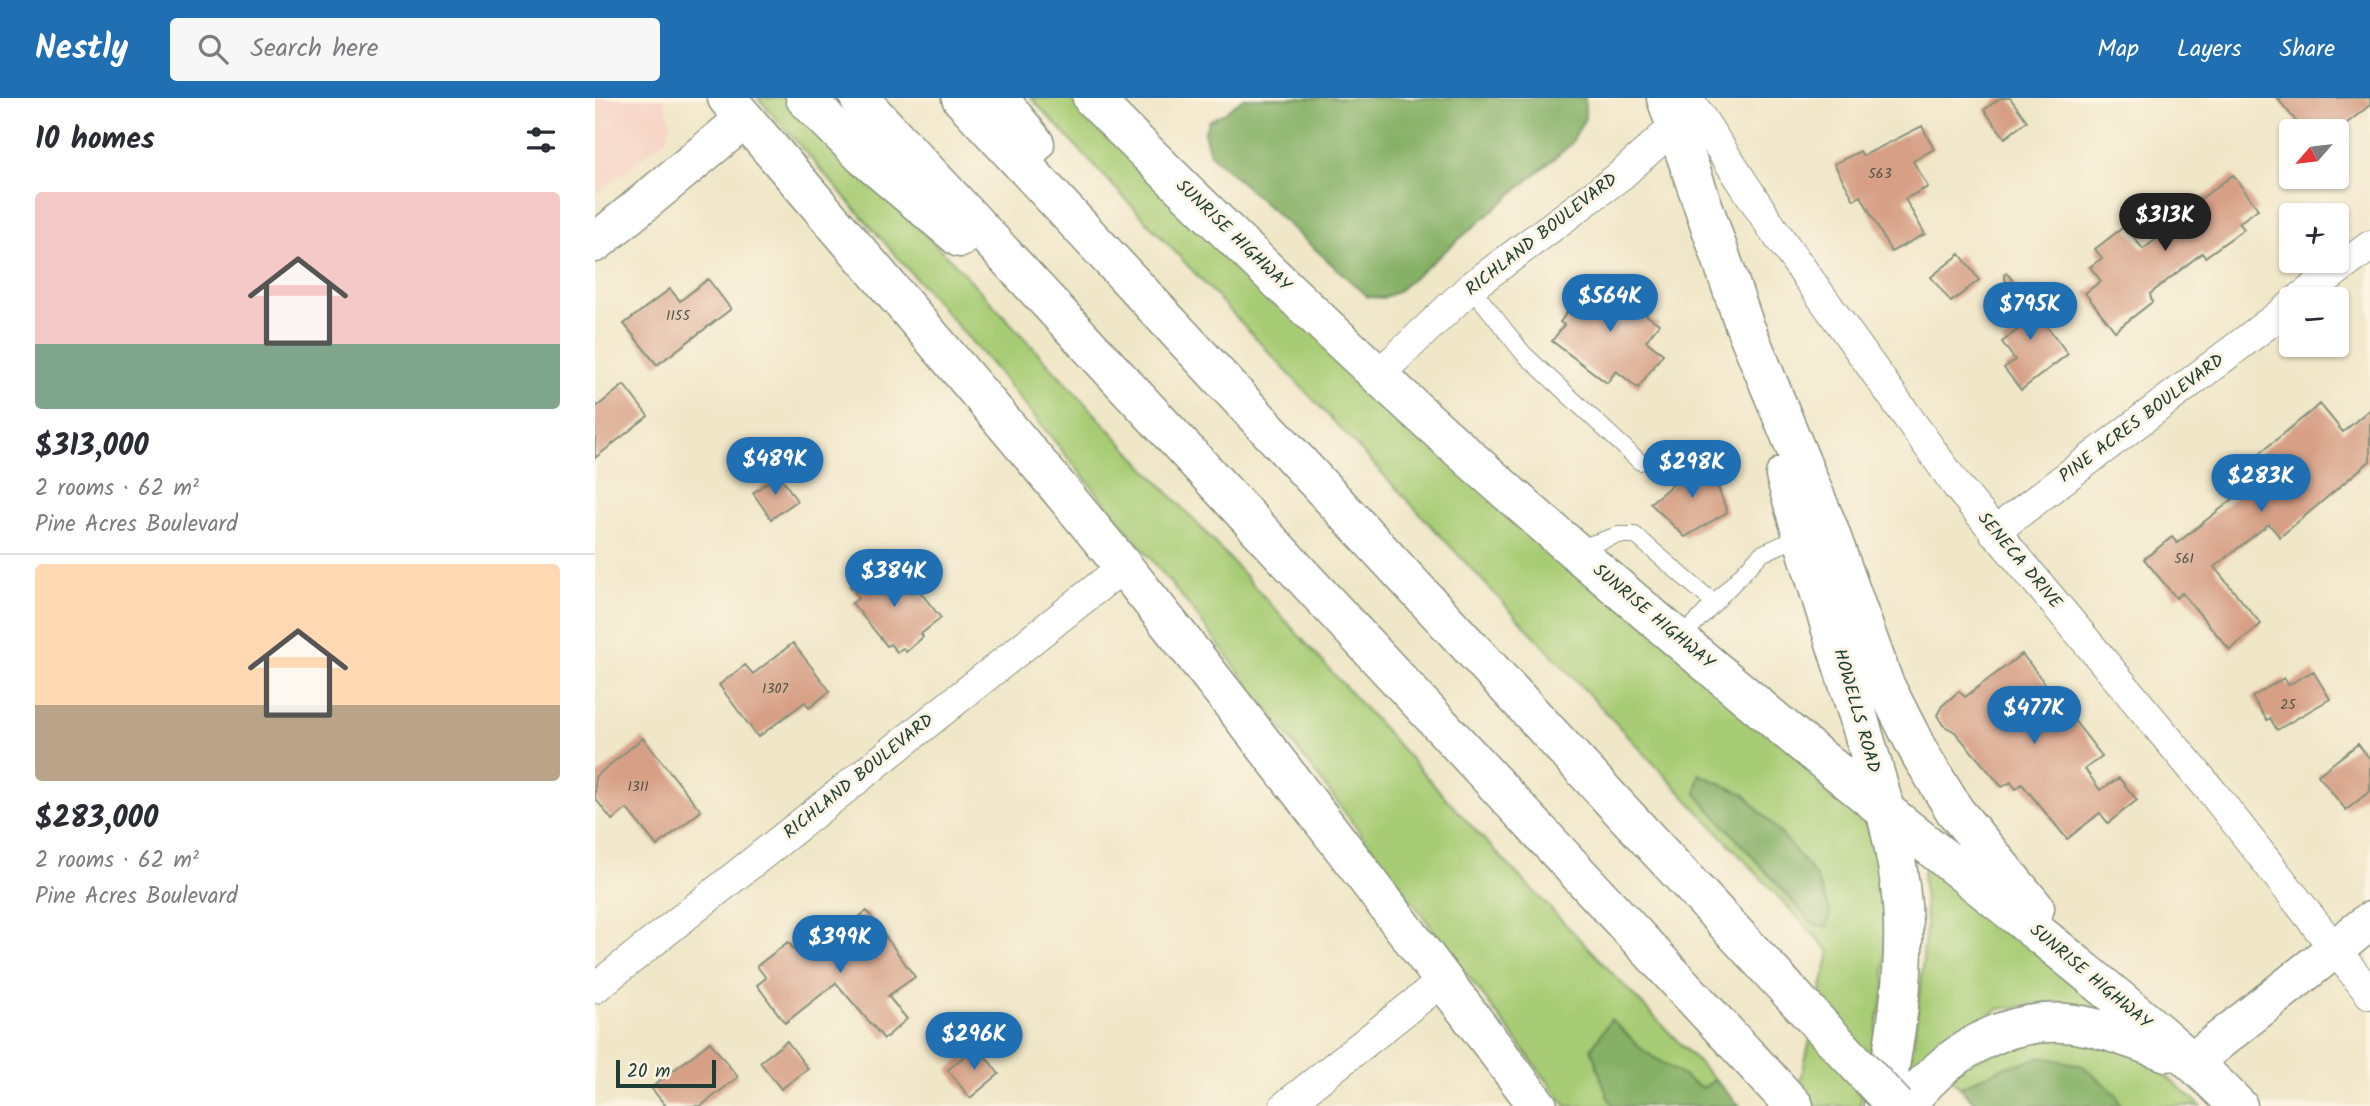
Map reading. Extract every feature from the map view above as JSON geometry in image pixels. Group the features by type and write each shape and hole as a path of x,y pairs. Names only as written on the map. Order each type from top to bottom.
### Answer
{"main road":[{"path":"805,98 863,156 1085,342"},
{"path":"859,98 1792,1104"},
{"path":"961,98 1896,1106"},
{"path":"999,98 1233,391"},
{"name":"SUNRISE HIGHWAY","path":"1093,98 1211,216 1378,375 1574,550 1884,811 2103,987 2192,1062 2238,1106"},
{"path":"595,243 736,108 936,340 1123,567 1270,751 1538,1106"},
{"name":"HOWELLS ROAD","path":"1686,108 1801,536 1833,631 1884,811 1898,873 1903,939 1898,1013 1883,1106"},
{"name":"HOWELLS ROAD","path":"1744,324 1828,527 1884,683 1920,754 1972,834 2103,987"},
{"path":"1905,1106 1951,1059 1984,1037 2022,1026 2064,1023 2088,1026 2132,1039 2192,1062 2370,921"}],"street":[{"name":"RICHLAND BOULEVARD","path":"1378,375 1472,288 1620,176 1686,108"},
{"name":"SENECA DRIVE","path":"1686,108 1743,184 1818,295 1917,432 1994,532 2213,793 2370,994"},
{"path":"2315,287 2370,246"},
{"name":"PINE ACRES BOULEVARD","path":"1994,532 2279,315"},
{"name":"RICHLAND BOULEVARD","path":"595,988 1123,567"},
{"path":"1285,1106 1444,980"}],"lane":[{"path":"1472,288 1524,353 1640,462"},
{"path":"1574,550 1618,535 1635,535 1714,603"},
{"path":"1679,640 1761,554 1801,536"}],"shaded area":[{"path":"595,98 663,98 671,124 667,138 595,195"}],"green space":[{"path":"758,98 789,98 961,270 1217,545 1473,828 1740,1106 1566,1106 1191,608 998,372"},
{"path":"1031,98 1075,98 1823,778 1821,787 1832,799 1842,791 1862,813 1884,876 1885,988 1860,1106 1795,1106 1830,952"},
{"path":"1243,98 1585,98 1585,118 1571,144 1397,292 1383,298 1368,297 1210,154 1204,133 1209,121"},
{"path":"1699,774 1744,794 1789,843 1816,877 1830,911 1828,927 1813,924 1696,794"},
{"path":"1931,867 2099,1004 2095,1007 2058,1002 1999,1009 1946,1043 1907,1089 1926,924 1923,872"},
{"path":"1611,1019 1644,1051 1702,1088 1715,1080 1740,1106 1614,1106 1608,1098 1591,1049"},
{"path":"2044,1030 2144,1057 2201,1106 1978,1106 1946,1073"},
{"path":"2043,1057 2083,1066 2116,1094 2121,1106 1978,1106 1960,1087 2002,1068"}],"building":[{"path":"2000,98 2010,98 2027,121 2005,138 1984,110"},
{"path":"2277,98 2370,98 2370,105 2349,122 2349,119 2294,119"},
{"path":"1922,126 1934,149 1913,161 1928,187 1905,199 1925,234 1891,252 1861,196 1854,200 1834,164 1860,151 1863,156"},
{"path":"2233,175 2258,209 2239,223 2244,229 2205,257 2202,253 2150,294 2152,302 2115,331 2085,293 2101,281 2090,267 2102,258 2095,249 2125,226 2143,249 2190,214 2187,209"},
{"path":"1960,254 1979,280 1951,302 1931,277"},
{"path":"2007,273 2068,354 2021,390 2004,368 2015,360 2002,342 2020,328 2004,275"},
{"path":"708,279 731,309 657,365 624,324 670,289 680,301"},
{"path":"1606,279 1650,309 1646,315 1659,324 1646,341 1663,354 1638,388 1616,371 1607,383 1552,341 1564,325 1560,322 1586,287 1594,294"},
{"path":"624,385 648,416 595,458 595,408"},
{"path":"2320,404 2343,432 2370,409 2370,461 2280,537 2269,524 2214,567 2261,624 2230,650 2182,593 2176,598 2144,559 2172,537 2177,543 2242,492 2229,478"},
{"path":"1707,457 1727,512 1685,537 1650,503"},
{"path":"779,474 797,501 771,519 753,493"},
{"path":"901,568 941,618 921,634 923,637 906,652 903,648 897,652 890,644 887,646 852,603 859,598 850,586 870,570 881,584"},
{"path":"793,643 830,691 809,708 805,702 758,737 719,685 745,665 753,674"},
{"path":"2022,654 2102,756 2085,769 2100,790 2119,778 2137,800 2108,823 2100,813 2067,839 2022,784 2016,789 2011,782 2002,787 1955,732 1943,725 1937,715 1942,706 1959,691 1965,697"},
{"path":"2313,671 2330,699 2277,730 2252,697 2284,678 2288,685"},
{"path":"643,738 701,811 657,846 627,809 612,820 595,798 595,777"},
{"path":"2358,744 2370,759 2370,791 2346,810 2318,775"},
{"path":"867,911 915,977 888,996 907,1019 884,1039 836,983 785,1023 757,985 766,978 757,966 788,942 797,953 806,946 811,953"},
{"path":"787,1041 808,1069 781,1089 760,1062"},
{"path":"710,1042 738,1077 701,1106 666,1106 651,1088"},
{"path":"977,1045 999,1074 970,1098 948,1070"}]}
